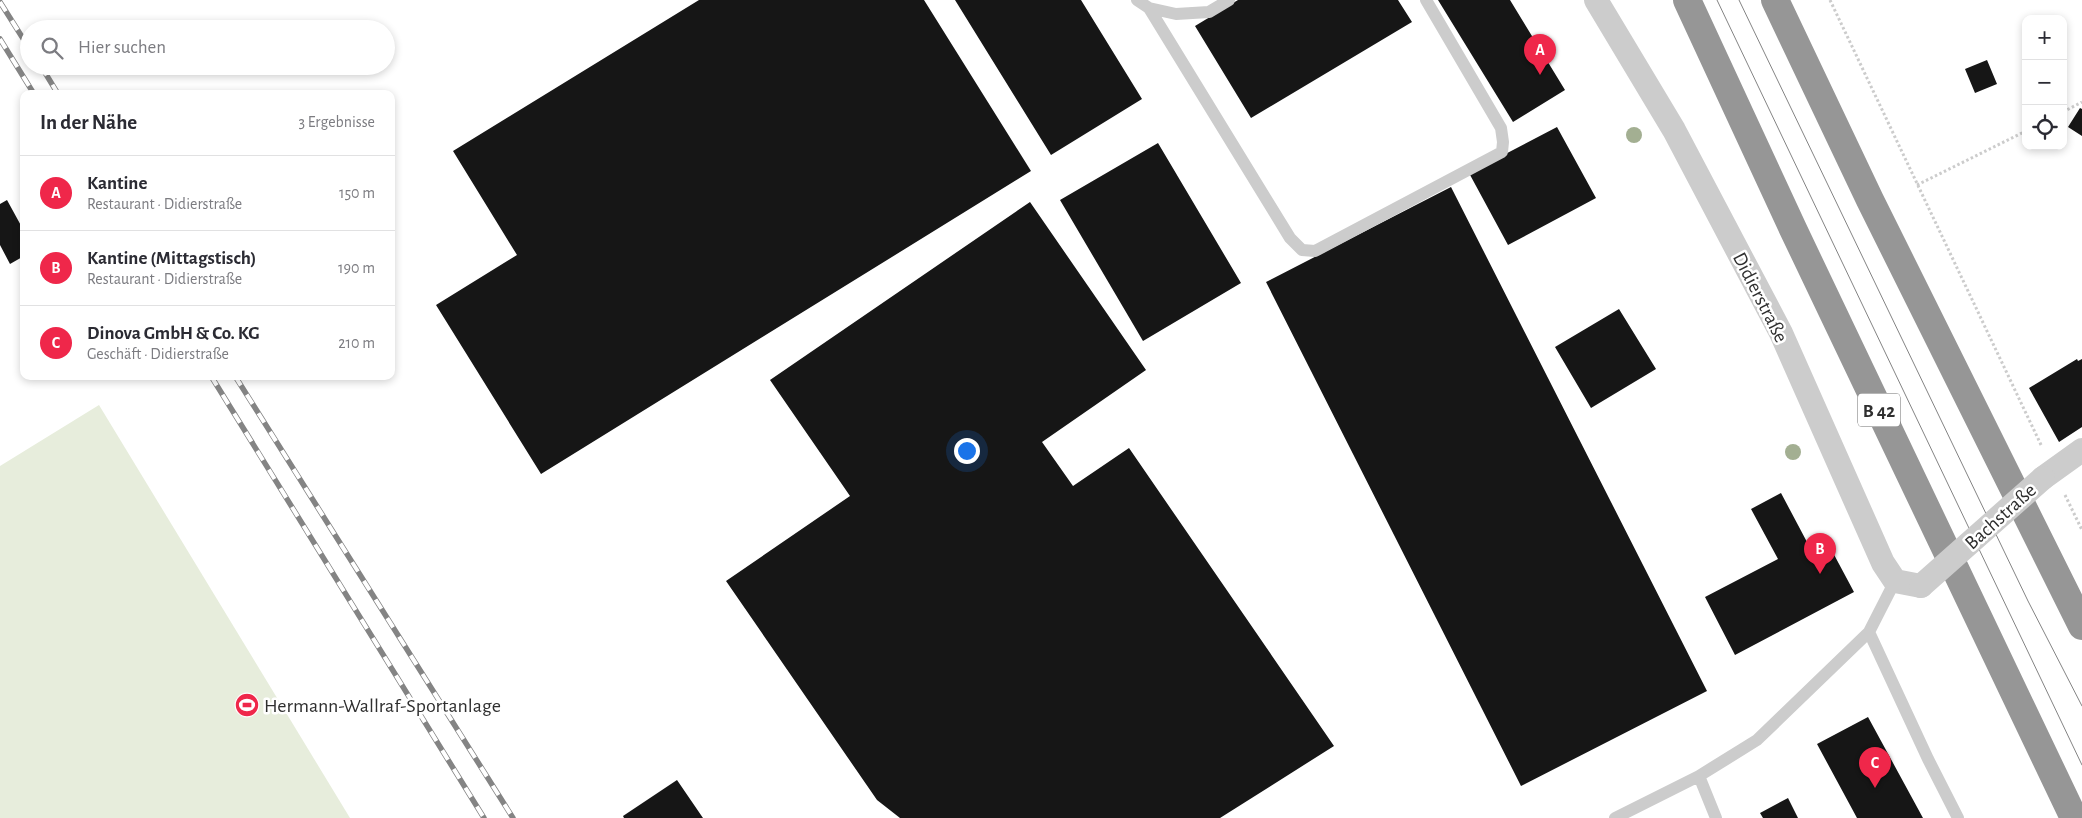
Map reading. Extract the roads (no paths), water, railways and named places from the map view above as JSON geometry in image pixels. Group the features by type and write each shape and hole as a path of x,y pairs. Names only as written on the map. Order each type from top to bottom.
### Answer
{"highway":[{"name":"B 42","path":"1687,0 1802,247 2074,818"},
{"path":"1775,0 1870,200 2082,626"}],"street":[{"name":"Didierstraße","path":"1596,0 1674,130 1781,333 1884,563 1895,581"},
{"name":"Bachstraße","path":"1895,581 1921,586 2048,474 2082,450"}],"lane":[{"path":"1137,0 1149,8 1176,14 1209,12 1229,0"},
{"path":"1149,8 1290,238 1302,250 1315,251 1502,152 1501,128 1426,0"},
{"path":"1615,818 1699,776 1757,740 1869,632 1895,581"},
{"path":"1869,632 1928,759 1958,818"},
{"path":"1699,776 1716,818"}],"tram line":[{"path":"1717,0 2082,765"},
{"path":"1739,0 2028,601 2082,706"}],"railway":[{"path":"0,2 20,34"},
{"path":"0,39 20,71"},
{"path":"22,75 32,90"},
{"path":"46,75 56,90"},
{"path":"213,380 484,818"},
{"path":"238,380 513,818"}],"place":[{"name":"Kantine","path":"1540,75"},
{"name":"Kantine (Mittagstisch)","path":"1820,574"},
{"name":"Hermann-Wallraf-Sportanlage","path":"247,705"},
{"name":"Dinova GmbH & Co. KG","path":"1875,788"}]}
